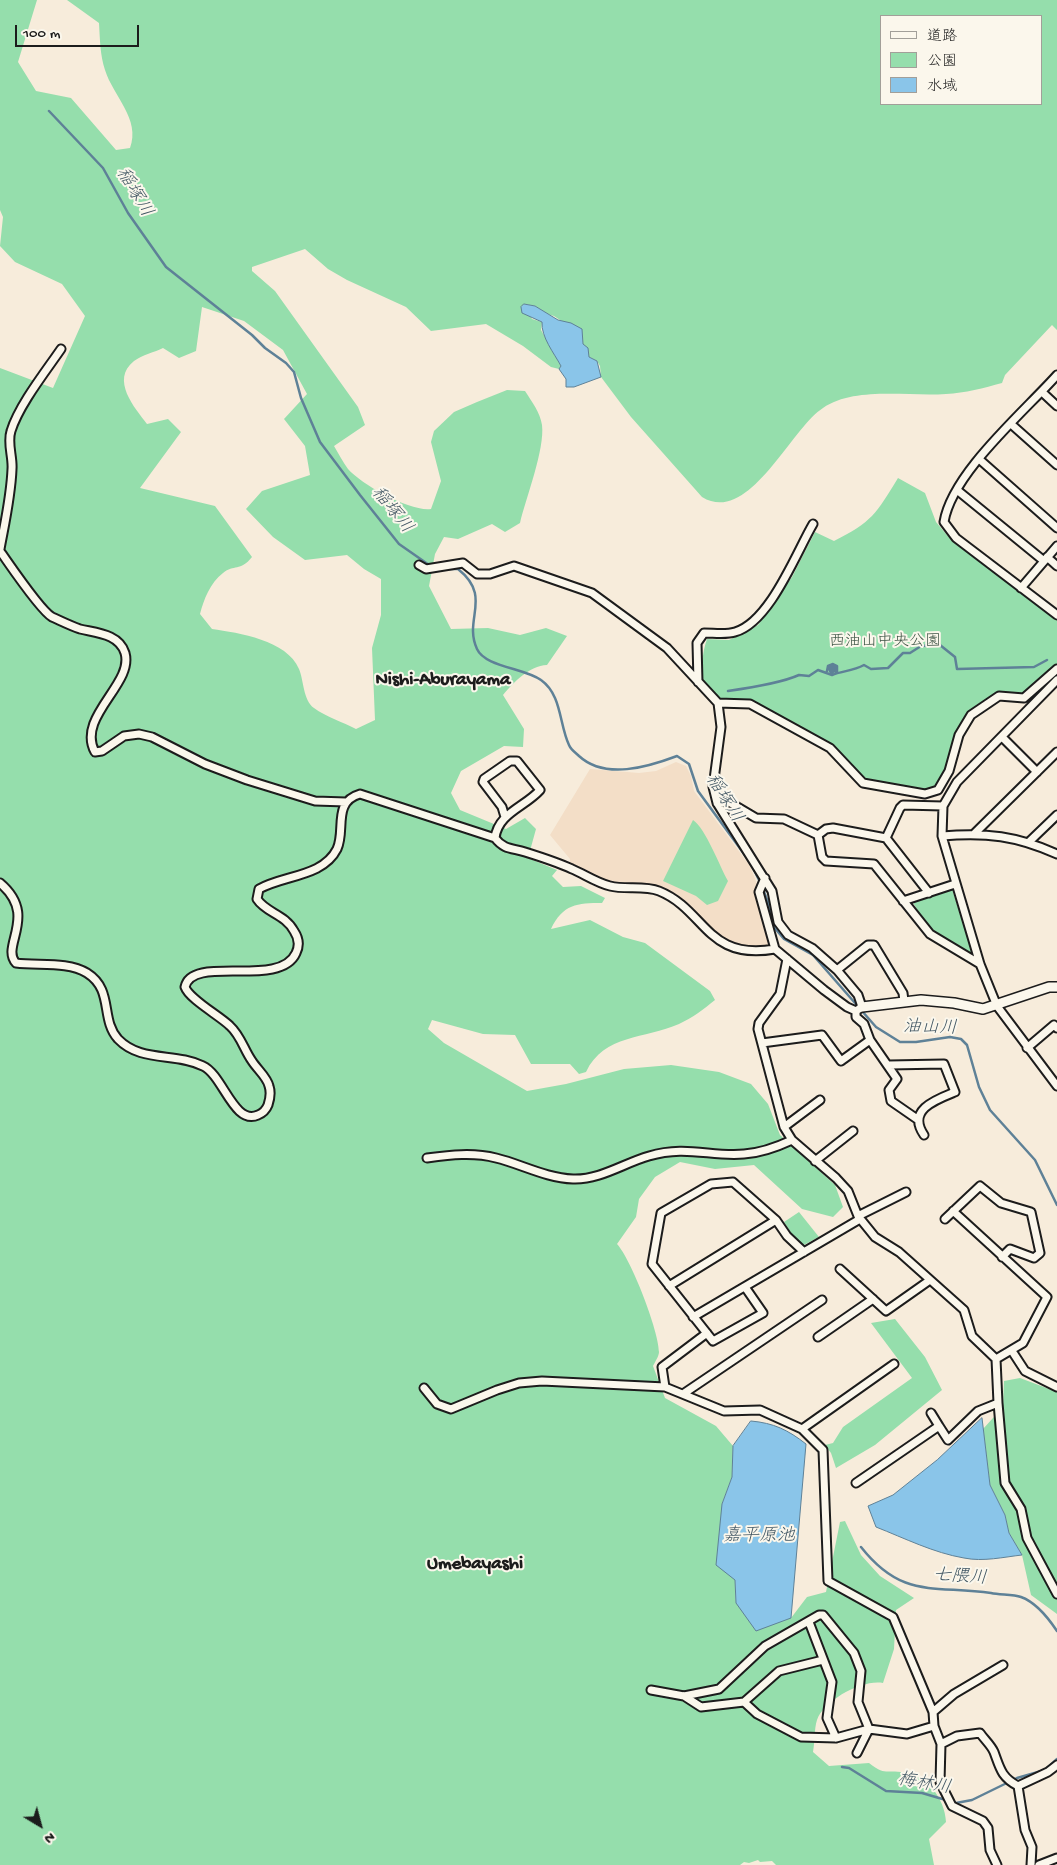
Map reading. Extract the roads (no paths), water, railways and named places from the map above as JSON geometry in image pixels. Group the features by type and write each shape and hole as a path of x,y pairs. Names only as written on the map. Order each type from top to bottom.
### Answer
{"street":[{"path":"61,348 27,401 11,431 9,440 12,461 11,492 0,550 44,611 80,628 106,634 120,644 125,653 126,663 122,674 98,715 92,739 95,752 102,751 124,736 139,734 152,738 205,764 247,780 315,800 346,802"},
{"path":"1057,375 979,459 957,490 946,512 944,522 956,538 1057,615"},
{"path":"1042,392 1057,406"},
{"path":"1011,424 1057,464"},
{"path":"979,459 1057,528"},
{"path":"957,490 1057,566"},
{"path":"698,682 697,643 704,633 736,632 753,623 789,574 800,546 814,524"},
{"path":"1021,588 1057,546"},
{"path":"419,565 426,569 463,563 477,574 490,574 514,566 592,593 667,648 718,703 721,727 714,787 717,803 772,891 778,922 788,935 812,948 838,970 858,995 859,1009 856,1017 864,1024 870,1040 897,1079 889,1090 891,1101 917,1119"},
{"path":"718,703 750,704 830,748 863,783 925,794 938,790 949,771 959,735 971,715 999,696 1024,698 1057,670"},
{"path":"1057,680 957,782 943,806 942,836 980,964 997,1006 1057,1086"},
{"path":"1002,737 1037,772"},
{"path":"975,833 1057,752"},
{"path":"496,838 496,831 505,817 540,790 517,761 510,761 484,778 483,782 502,806 505,817"},
{"path":"0,883 12,898 16,908 17,919 7,947 11,960 16,964 72,967 84,971 100,984 105,995 112,1029 129,1049 143,1054 182,1059 202,1066 218,1079 236,1110 246,1116 254,1116 263,1112 267,1106 270,1095 266,1080 251,1060 232,1028 190,995 185,987 186,983 196,975 206,973 262,971 277,967 293,958 298,950 298,940 295,931 281,915 260,903 257,894 267,885 315,870 332,856 339,842 341,813 346,802 352,796 360,794 370,796 496,838 506,849 518,850 570,868 608,886 656,890 675,899 711,936 725,945 760,952 775,949"},
{"path":"717,803 729,802 756,818 784,819 818,836"},
{"path":"886,838 903,805 943,806"},
{"path":"1030,842 1057,815"},
{"path":"818,836 826,829 833,828 886,838 929,893"},
{"path":"942,836 975,833 1030,842 1057,854"},
{"path":"818,836 822,858 826,861 874,864 930,934 980,964"},
{"path":"765,878 759,892 775,949 847,1007 859,1009 921,1000 954,1003 983,1009 997,1006 1048,987 1057,987"},
{"path":"903,901 956,884"},
{"path":"838,970 868,945 874,945 903,993 904,1001"},
{"path":"787,959 780,994 759,1023 758,1029 784,1127 792,1140 836,1178 848,1191 859,1218 875,1237 899,1252 964,1310 972,1336 996,1359 1005,1483 1021,1509 1027,1538 1057,1594"},
{"path":"1027,1048 1054,1025 1057,1028"},
{"path":"762,1044 822,1036 841,1061 870,1040"},
{"path":"889,1065 944,1064 955,1092 929,1103 917,1119 918,1126 924,1135"},
{"path":"784,1127 820,1100"},
{"path":"815,1161 853,1131"},
{"path":"427,1158 468,1153 572,1179 605,1173 650,1156 684,1150 744,1154 773,1148 792,1140"},
{"path":"745,1287 763,1312 713,1341 652,1264 661,1213 711,1184 733,1182 776,1220 787,1236 804,1252"},
{"path":"945,1219 980,1186 1001,1202 1032,1212 1040,1252 1034,1258 1010,1249 1002,1257"},
{"path":"694,1317 906,1192"},
{"path":"953,1211 1047,1297 1023,1343 996,1359"},
{"path":"670,1286 776,1220"},
{"path":"840,1269 886,1311 930,1280"},
{"path":"818,1337 872,1299"},
{"path":"683,1394 822,1300"},
{"path":"666,1387 662,1367 707,1333"},
{"path":"1012,1351 1026,1371 1057,1387"},
{"path":"802,1429 894,1364"},
{"path":"424,1388 437,1404 451,1409 519,1383 542,1381 666,1387 724,1411 760,1410 802,1429 822,1450 828,1581 893,1617 933,1712 934,1726 941,1744 940,1782 952,1806 983,1820 988,1828 990,1850 998,1865"},
{"path":"931,1413 948,1440 978,1411 998,1403"},
{"path":"856,1484 939,1426"},
{"path":"651,1690 684,1696 719,1689 765,1646 809,1622 819,1614 823,1615 854,1653 861,1671 858,1702 869,1729 857,1753"},
{"path":"809,1622 832,1682 827,1718 836,1738"},
{"path":"684,1696 701,1707 744,1702 779,1671 823,1660"},
{"path":"933,1712 954,1694 1003,1665"},
{"path":"744,1702 757,1714 801,1737 836,1738 869,1729 907,1734 934,1726"},
{"path":"941,1744 957,1736 980,1733 993,1750 1000,1771 1006,1779 1016,1785 1025,1830 1032,1847 1031,1865"},
{"path":"1016,1785 1048,1772 1057,1765"},
{"path":"1039,1865 1057,1858"}],"water":[{"path":"524,304 535,306 558,320 571,323 582,329 583,344 588,348 589,357 597,361 601,377 574,387 566,387 566,379 559,369 561,366 546,339 542,322 522,313 521,307"},
{"path":"982,1418 990,1485 1005,1515 1009,1533 1022,1555 986,1559 953,1556 930,1549 876,1527 868,1506 893,1495 937,1460"},
{"name":"嘉平原池","path":"751,1421 767,1423 780,1428 806,1444 791,1618 756,1631 736,1603 735,1580 716,1565 722,1504 732,1477 733,1446"}],"waterway":[{"name":"稲塚川","path":"49,111 103,168 128,213 166,267 252,335 294,372 301,398 320,442 399,544 432,567"},
{"name":"稲塚川","path":"445,569 458,569 468,579 474,589 476,599 473,628 474,638 481,655 497,664 534,676 548,686 553,694 566,737 572,750 589,763 601,768 627,769 640,767 677,756 689,764 698,791 750,862 761,884"},
{"path":"728,691 774,683 799,675 809,676 818,670 832,675 864,665 871,669 888,668 903,653 910,653 921,646 940,645 955,657 957,669 1034,667 1047,660"},
{"path":"827,671 828,666 833,664 837,666 837,672"},
{"path":"832,670 833,668 834,671 830,671 831,667 835,668 835,671 831,673 829,668 832,665 835,666 836,672"},
{"name":"油山川","path":"763,889 769,905 773,926 784,939 813,955 876,1027 900,1042 916,1042 950,1037 961,1039 967,1045 979,1087 990,1110 1035,1160 1057,1205"},
{"name":"七隈川","path":"861,1547 876,1564 890,1575 905,1582 935,1589 1014,1595 1026,1599 1046,1616 1057,1631"},
{"name":"梅林川","path":"842,1767 849,1768 886,1791 922,1793 956,1803 972,1800 1017,1778 1045,1770 1057,1759"}],"district":[{"name":"Nishi-Aburayama","path":"443,681"},
{"name":"Umebayashi","path":"475,1565"}],"park label":[{"name":"西油山中央公園","path":"885,643"}]}
